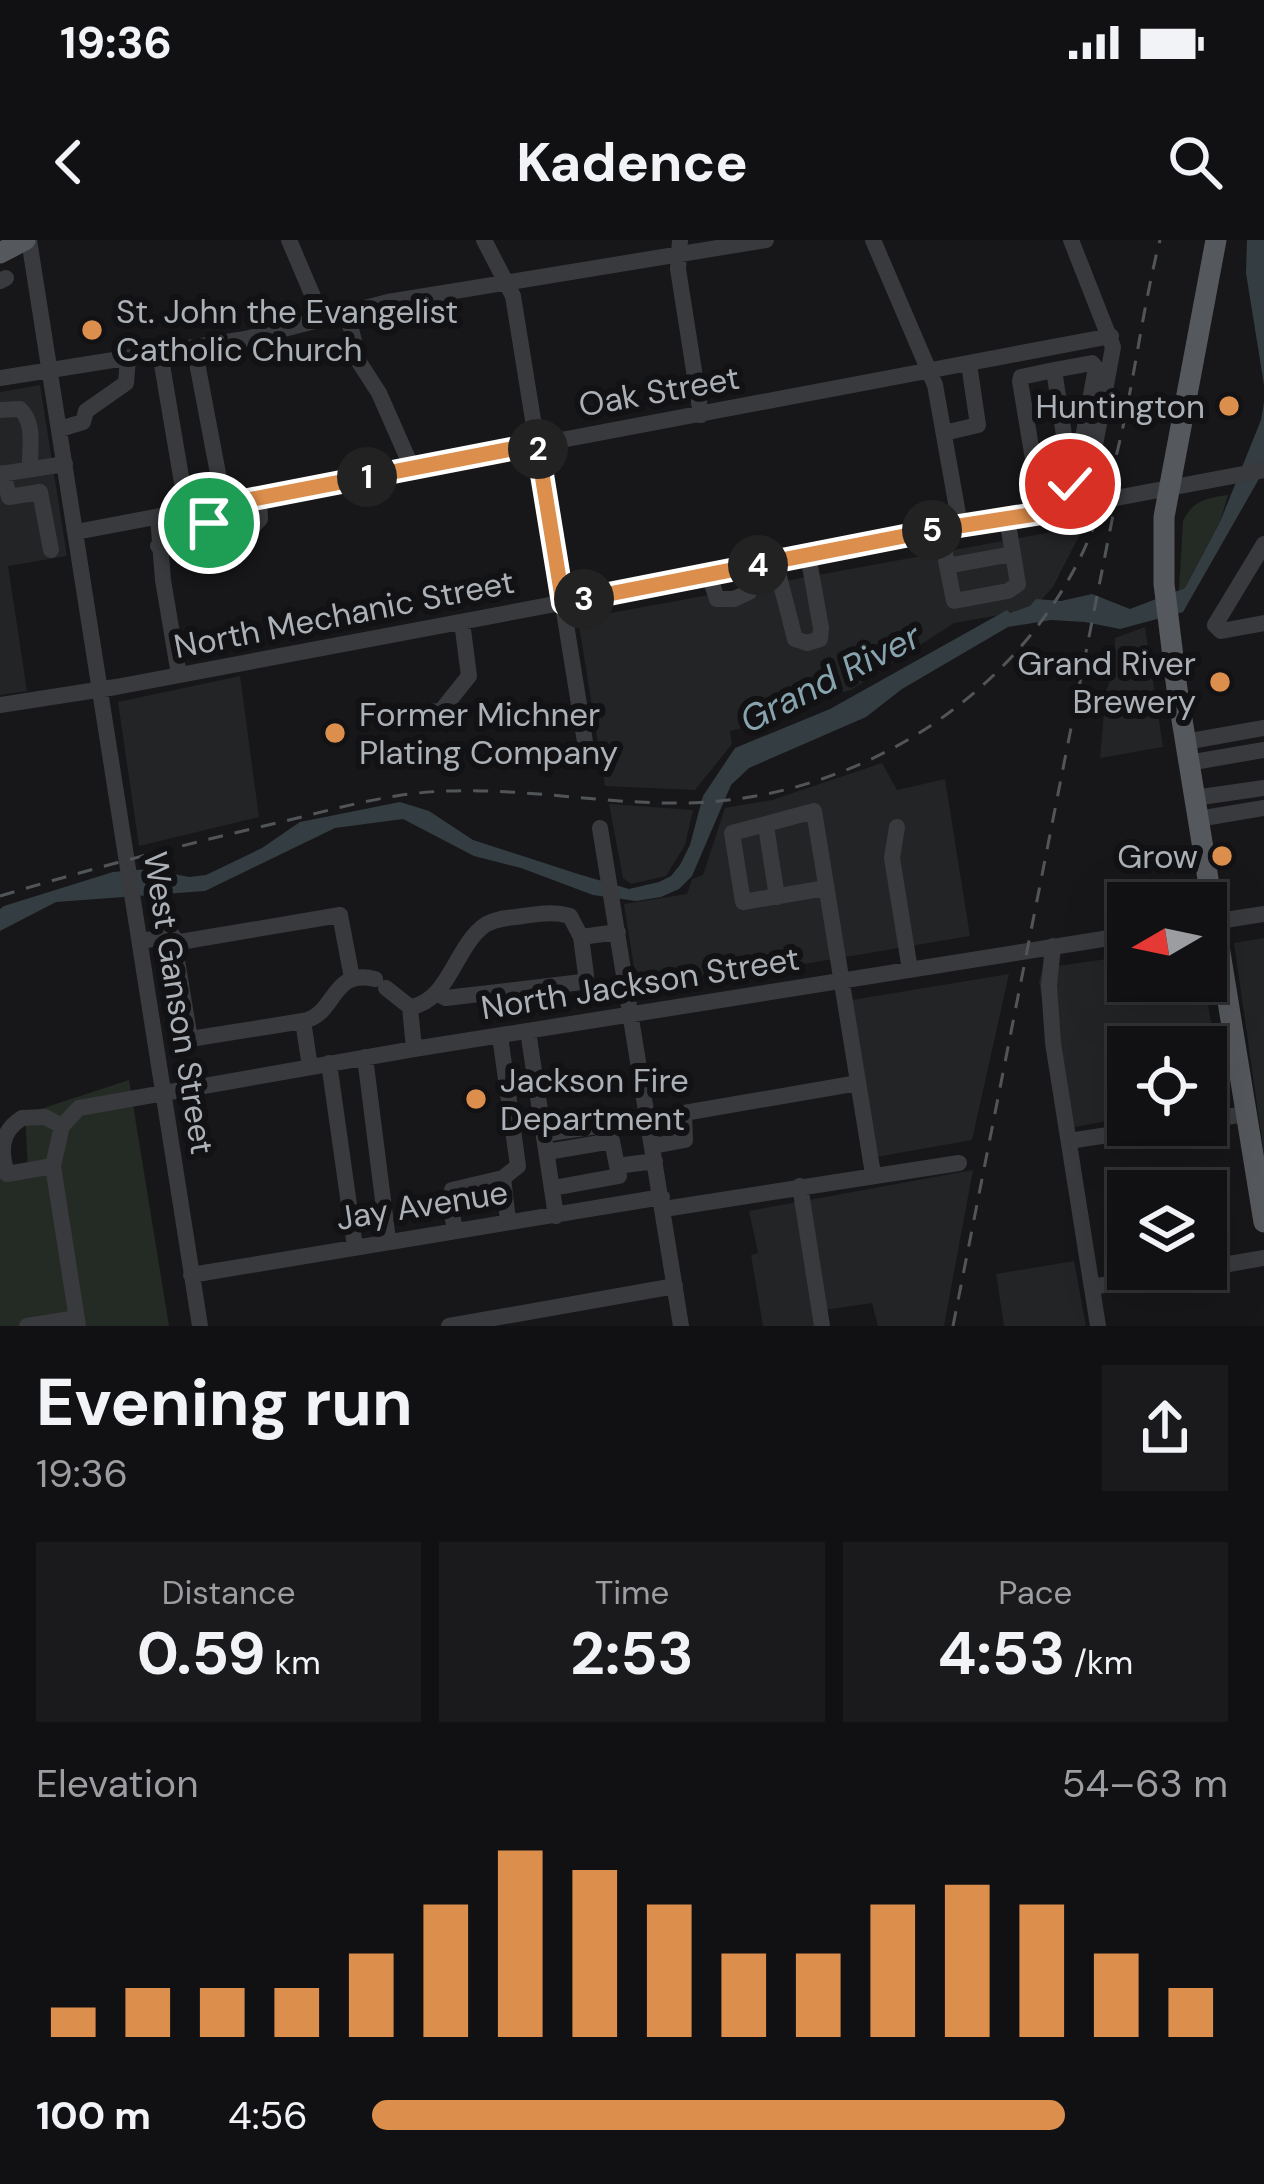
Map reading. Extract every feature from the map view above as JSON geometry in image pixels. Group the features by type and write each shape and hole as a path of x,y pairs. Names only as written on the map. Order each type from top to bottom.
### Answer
{"main road":[{"path":"0,253 27,240"},
{"path":"1205,882 1168,622 1163,530 1216,240"},
{"path":"1225,1002 1258,1152 1264,1222"}],"street":[{"name":"West Ganson Street","path":"27,240 200,1326"},
{"path":"289,240 323,320"},
{"path":"484,240 513,296 587,754"},
{"path":"30,468 27,416 6,409 5,378 194,347 346,312 680,247 766,240"},
{"path":"873,240 929,371 960,525"},
{"path":"1071,240 1111,335 1112,358 1084,506"},
{"path":"680,247 678,269 701,415"},
{"path":"346,312 359,362 379,393 412,468"},
{"name":"Oak Street","path":"76,532 1111,335"},
{"path":"194,347 216,506 211,537"},
{"path":"160,353 174,514 181,543"},
{"path":"60,429 83,422 86,411 127,383 128,358"},
{"path":"97,363 104,399"},
{"path":"1042,513 1021,377 1091,363 1096,368 1082,442 1065,445"},
{"path":"944,434 978,425 969,364"},
{"path":"1037,490 1070,484 1054,370"},
{"path":"51,550 40,492 9,497 2,474 65,464"},
{"name":"North Mechanic Street","path":"0,705 1264,470"},
{"path":"158,546 256,525 259,498"},
{"path":"174,514 158,546 179,675"},
{"path":"940,529 954,601 1008,591 1018,584 1007,518"},
{"path":"1231,594 1253,625 1221,632 1215,625 1220,612 1231,594 1258,568 1264,544"},
{"path":"947,566 1012,554"},
{"path":"775,561 795,639 807,643 820,639 821,628 808,555"},
{"path":"709,574 716,599 734,599 749,592 748,567"},
{"path":"427,712 441,711 469,676 462,622"},
{"path":"1186,752 1263,732"},
{"path":"1186,752 1264,751"},
{"path":"1196,809 1264,788"},
{"path":"1196,809 1264,808"},
{"path":"826,889 742,902 732,833 814,812 872,1174"},
{"path":"766,826 777,897"},
{"path":"896,827 892,858 910,970"},
{"path":"601,828 682,1326"},
{"path":"410,1007 425,1005 491,921 556,911 570,916 581,937 586,975 582,982 446,998 436,993"},
{"path":"1227,919 1264,914"},
{"path":"174,943 340,915 352,978"},
{"path":"581,937 618,932"},
{"path":"140,941 173,936 190,1039 318,1016 352,978 381,983 410,1007 414,1049"},
{"name":"North Jackson Street","path":"62,1126 80,1108 94,1103 1107,938"},
{"path":"1053,946 1049,985 1053,1043 1098,1326"},
{"path":"303,1021 320,1065 355,1246"},
{"path":"528,1031 556,1216"},
{"path":"454,1229 452,1190 503,1178 518,1166 500,1036"},
{"path":"365,1058 388,1240"},
{"path":"616,1166 685,1140 684,1113 858,1083"},
{"path":"1227,1117 1246,1114"},
{"path":"28,1326 77,1322 53,1166 62,1126 33,1115 11,1125 2,1147 4,1175 53,1166"},
{"path":"545,1143 604,1125 619,1176 553,1188"},
{"path":"1069,1141 1107,1135"},
{"name":"Jay Avenue","path":"191,1275 508,1220 959,1163"},
{"path":"503,1178 508,1220"},
{"path":"800,1186 822,1326"},
{"path":"1227,1264 1264,1258"},
{"path":"1092,1287 1107,1284"},
{"path":"449,1326 675,1286"}],"shaded area":[{"path":"1247,240 1264,240 1264,385 1246,273"},
{"path":"40,385 67,556 8,566 27,691 0,695 0,392"},
{"name":"Grand River","path":"1264,402 1264,470 1183,612 1120,629 1051,620 1008,627 902,689 866,717 749,768 731,785 692,876 661,897 636,901 593,895 474,856 403,819 335,828 205,891 56,902 0,931 4,906 113,872 149,869 189,877 206,875 262,848 300,822 400,802 429,811 473,840 578,874 629,889 659,882 680,865 703,796 735,748 830,709 1007,610 1030,606 1036,599 1061,601 1092,594 1130,609 1185,588 1220,522"},
{"path":"1228,495 1220,522 1185,588 1179,590 1183,521 1201,501"},
{"path":"1084,526 1053,587 1033,609 954,623 851,690 779,708 752,726 730,731 732,744 695,790 605,786 578,619"},
{"path":"1145,627 1163,747 1100,758 1115,638"},
{"path":"240,676 259,817 139,846 118,702"},
{"path":"882,763 897,790 945,779 970,936 638,992 624,904 687,894 692,879 703,875 725,808 772,800"},
{"path":"609,804 693,810 685,845 666,876 631,884 623,878"},
{"path":"1264,938 1264,1154 1234,943"},
{"path":"1107,959 1107,1002 1208,1002 1212,1026 1107,1026 1107,1121 1064,1129 1039,981 1043,968"},
{"path":"1009,974 972,1140 876,1157 852,1000"},
{"path":"129,1080 169,1326 0,1326 0,1172 28,1171 25,1114"},
{"path":"973,1170 944,1326 878,1326 872,1303 824,1310 826,1326 763,1326 751,1255 758,1253 749,1211"},
{"path":"1074,1261 1086,1326 1004,1326 996,1274"}],"railway":[{"path":"0,896 381,798 497,791 633,802 731,800 793,788 853,767 910,739 962,703 1009,660 1049,611 1081,556 1110,480 1160,240"},
{"path":"953,1326 1115,505"}],"place":[{"name":"St. John the Evangelist Catholic Church","path":"92,330"},
{"name":"Huntington","path":"1229,406"},
{"name":"Grand River Brewery","path":"1220,682"},
{"name":"Former Michner Plating Company","path":"335,733"},
{"name":"Grow","path":"1222,856"},
{"name":"Jackson Fire Department","path":"476,1099"}],"route":[{"path":"209,523 207,508 537,444 563,603 1042,513 1037,490 1070,484"}]}
